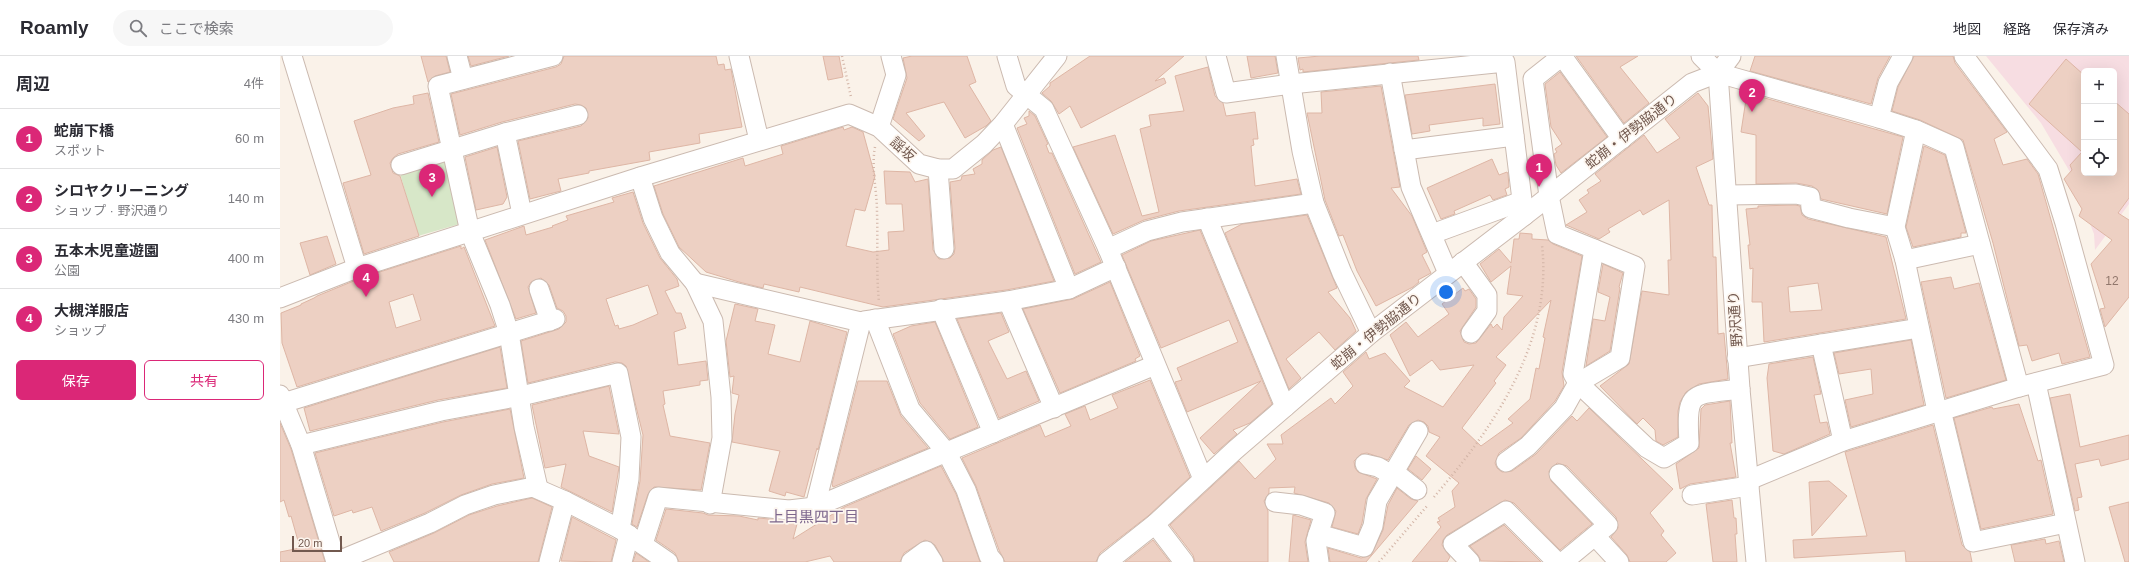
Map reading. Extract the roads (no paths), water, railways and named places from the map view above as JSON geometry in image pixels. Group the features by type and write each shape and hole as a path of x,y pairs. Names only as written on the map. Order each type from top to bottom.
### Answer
{"street":[{"path":"292,56 357,268"},
{"path":"457,56 463,79"},
{"path":"538,488 524,427 509,333 500,305 470,232 438,86 553,56"},
{"path":"739,56 759,140"},
{"path":"879,127 896,75 890,56"},
{"path":"1007,56 1016,86 1044,109 1108,249 1155,366 1203,479"},
{"name":"謡坂","path":"280,298 357,268 522,214 779,133 849,114 879,127 919,164 938,169 953,169 984,144 1003,124 1026,93 1057,56"},
{"path":"1216,56 1226,93 1390,73 1457,61 1505,62 1523,208 1432,234"},
{"path":"1286,56 1302,151 1314,203 1342,273 1371,333"},
{"path":"1506,462 1528,446 1564,408 1578,383 1620,358 1635,266 1557,234 1549,196 1533,79 1562,56 1622,139"},
{"path":"1701,56 1718,73 1879,118 1916,130 1954,147 1980,244 2028,385 2066,523 2075,562"},
{"path":"1718,73 1731,56"},
{"path":"1879,118 1888,83 1903,56"},
{"path":"1692,495 1749,483 1843,441 1939,410 2104,365 2066,223 2048,169 1964,56"},
{"path":"1390,73 1411,187 1432,234 1456,268 1487,295 1487,311 1471,333"},
{"name":"蛇崩・伊勢脇通り","path":"1107,562 1155,524 1203,479 1371,333 1456,268 1523,208 1549,196 1692,83 1718,73"},
{"name":"野沢通り","path":"1718,73 1737,358 1756,562"},
{"path":"400,165 505,133 578,115"},
{"path":"1003,124 1069,289"},
{"path":"1916,130 1895,227 1905,260 1919,328 1973,542 2066,523"},
{"path":"505,133 522,214"},
{"path":"1404,150 1514,136"},
{"path":"938,169 944,250"},
{"path":"640,177 654,218 670,253 695,283 713,321 721,397 722,438 710,504"},
{"path":"1727,195 1796,194 1810,197 1811,208 1849,218 1895,227"},
{"path":"1108,249 1146,231 1182,222 1314,203"},
{"path":"1207,218 1285,407"},
{"path":"1905,260 1980,244"},
{"path":"1594,249 1573,374 1578,383 1647,448 1664,458 1689,444 1687,414 1690,402 1700,394 1740,389"},
{"path":"695,283 872,320 941,309 1008,301 1069,289 1116,268"},
{"path":"539,289 552,320 281,399 301,445 336,562 430,523 465,505 509,491 538,488 565,500 630,536 668,562"},
{"path":"1008,301 1054,408"},
{"path":"941,309 993,433"},
{"path":"872,320 910,409 947,453 966,490 989,556 994,562"},
{"path":"815,507 872,320"},
{"path":"1737,358 1919,328"},
{"path":"1821,344 1843,441"},
{"path":"630,536 658,497 710,504 789,510 815,507 1155,366"},
{"path":"301,445 441,411 520,396 618,373 631,437 629,479 630,536 622,562"},
{"path":"1318,534 1364,547 1373,526 1377,501 1418,431"},
{"path":"1365,464 1393,473 1417,490"},
{"path":"1559,474 1608,525 1563,562"},
{"path":"549,562 565,500"},
{"path":"1275,502 1302,505 1325,513 1316,541 1319,562"},
{"path":"1470,562 1453,544 1506,510 1557,562"},
{"path":"1155,524 1184,562"},
{"path":"1595,536 1619,562"},
{"path":"911,562 926,551 933,562"}],"place":[{"name":"シロヤクリーニング","path":"1752,112"},
{"name":"蛇崩下橋","path":"1539,187"},
{"name":"五本木児童遊園","path":"432,197"},
{"name":"大槻洋服店","path":"366,297"}],"district":[{"name":"上目黒四丁目","path":"814,517"}]}
